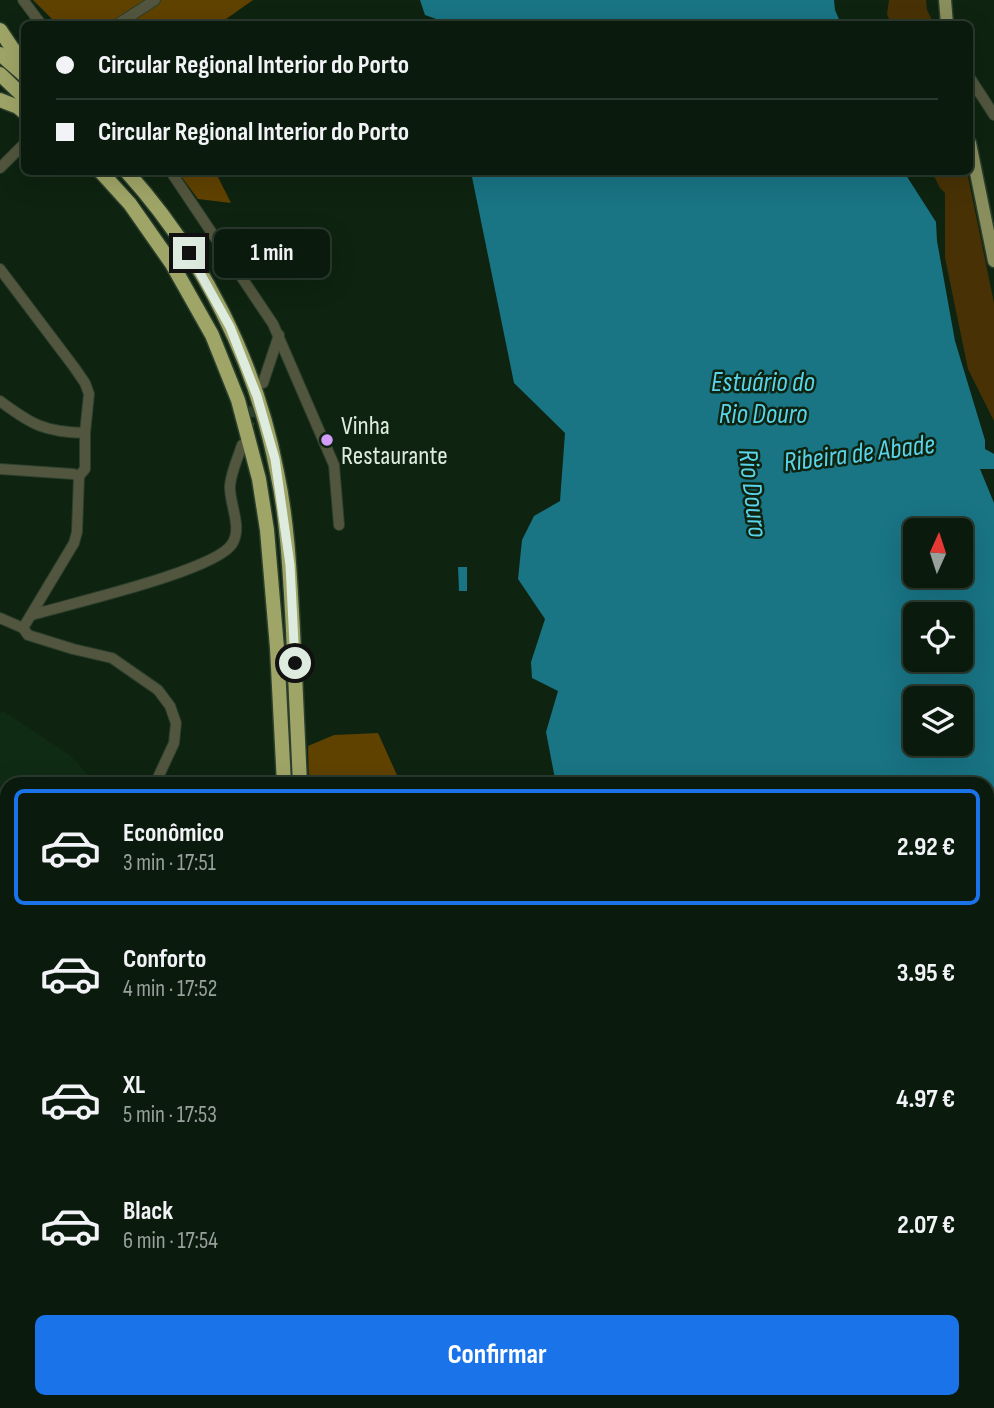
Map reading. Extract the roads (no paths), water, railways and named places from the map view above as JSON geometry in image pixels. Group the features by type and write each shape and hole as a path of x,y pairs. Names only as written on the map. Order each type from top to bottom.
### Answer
{"highway":[{"path":"0,30 21,58"},
{"path":"0,54 21,72"},
{"path":"0,74 21,94"},
{"path":"0,100 21,110"},
{"path":"104,175 130,204 172,264 212,335 238,400 259,479 267,530 284,777"},
{"path":"130,175 189,253 230,327 257,396 278,475 290,565 300,777"}],"main road":[{"path":"945,0 947,21"},
{"path":"973,158 994,261"}],"street":[{"path":"23,0 39,21"},
{"path":"123,21 155,0"},
{"path":"973,83 994,115"},
{"path":"0,168 21,148"},
{"path":"173,175 274,324 334,464 340,525"},
{"path":"0,269 85,383 89,394 85,469 79,476 77,532 74,543 23,628"},
{"path":"263,383 279,335"},
{"path":"0,401 26,421 43,428 85,433"},
{"path":"32,615 146,584 221,555 233,544 236,533 230,487 242,445"},
{"path":"0,469 79,476"},
{"path":"0,618 23,628 28,635 112,658 158,690 170,706 176,723 174,743 158,777"}],"water":[{"path":"420,0 834,0 840,21 442,21 425,15"},
{"name":"Estuário do Rio Douro","path":"472,175 906,175 936,222 955,341 985,440 985,449 994,454 994,469 980,469 994,503 994,777 555,777 546,732 558,691 532,678 531,662 545,619 518,579 522,540 534,516 560,501 565,433 514,383"},
{"path":"458,567 467,567 467,591 459,591"}],"tunnel":[{"path":"247,431 257,399"}],"place":[{"name":"Vinha Restaurante","path":"327,440"}],"water label":[{"name":"Ribeira de Abade","path":"859,452"},
{"name":"Rio Douro","path":"754,493"}]}
